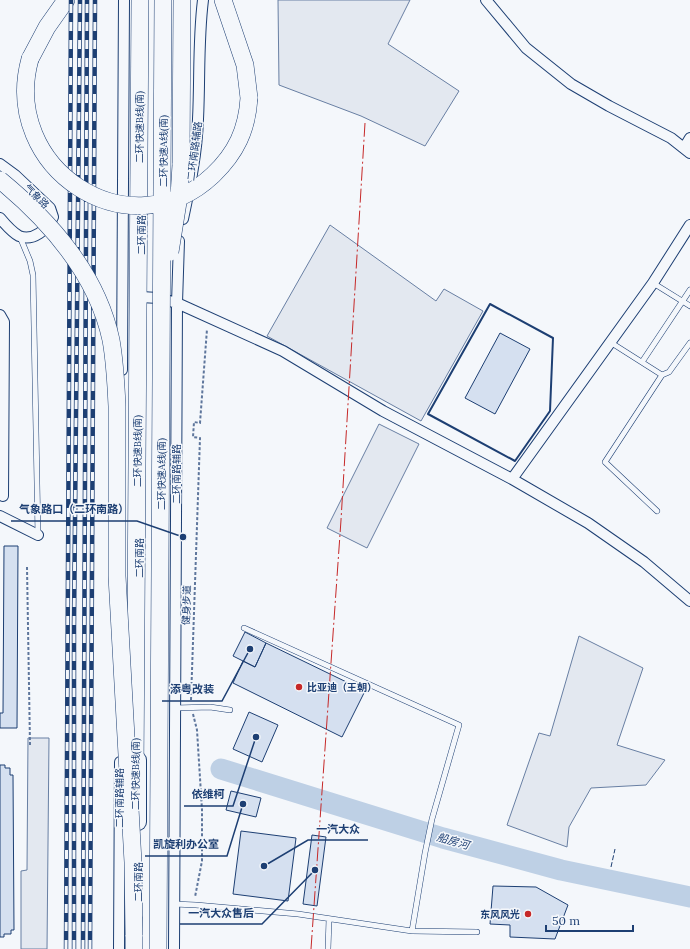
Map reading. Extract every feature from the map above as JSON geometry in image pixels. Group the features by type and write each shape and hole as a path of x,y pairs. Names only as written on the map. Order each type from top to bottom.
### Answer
{"highway":[{"path":"66,0 40,37 30,59 25,82 25,99 31,128 49,161 62,175 77,187 101,199 143,206 174,200 200,186 214,175 225,163 237,145 242,133 246,121 249,98 247,76 242,55 223,0"},
{"name":"二环快速B线(南)","path":"135,944 140,0"},
{"name":"二环快速A线(南)","path":"158,949 160,305 164,0"},
{"path":"160,305 176,218 181,175 182,0"},
{"path":"0,180 46,223 66,246 78,263 99,303 113,351 117,406 117,576 133,862 135,944"}],"main road":[{"name":"二环南路","path":"135,944 143,0"},
{"name":"二环南路","path":"155,949 160,305 160,0"}],"street":[{"name":"二环南路辅路","path":"119,949 124,0"},
{"name":"二环南路辅路","path":"174,949 178,247 192,177 197,137 199,47 203,0"},
{"path":"486,0 526,48 571,84 670,138 687,150 690,138"},
{"name":"气象路","path":"0,164 27,186 50,208 52,212 53,217 50,225 40,233 28,237 20,236"},
{"path":"0,218 6,226 20,236"},
{"path":"512,478 653,283 690,225"},
{"path":"141,297 160,305 177,303 283,351 383,411 512,478 588,523 644,562 690,601"},
{"path":"0,315 4,322 3,496"},
{"path":"0,516 38,535"}],"lane":[{"path":"20,236 30,261 33,275 38,535"},
{"path":"653,283 690,306"},
{"path":"642,362 690,290"},
{"path":"610,342 662,375"},
{"path":"657,511 605,462 662,375 669,372 690,343"},
{"path":"244,628 459,725 432,819 412,931"},
{"path":"175,708 210,707 230,710"},
{"path":"174,904 298,914 412,931 477,932"},
{"path":"328,949 329,919"}],"path":[{"name":"健身步道","path":"196,905 195,892 202,860 202,810 197,730 190,708 200,438 193,437 194,422 200,423 208,318"},
{"path":"27,567 30,745"}],"shaded area":[{"path":"278,0 410,0 388,44 459,91 425,146 361,116 279,85"},
{"path":"330,225 436,301 444,289 483,311 421,421 267,336"},
{"path":"379,424 419,444 367,548 327,528"},
{"path":"579,636 643,668 617,745 665,760 646,785 591,788 569,827 567,847 507,825 539,733 550,736"},
{"path":"28,738 49,738 47,949 21,949 21,871 27,870"}],"building":[{"path":"500,333 530,349 495,414 465,398"},
{"path":"4,546 18,546 17,728 0,728 0,713 3,713"},
{"path":"245,632 266,643 255,667 233,656"},
{"name":"比亚迪（王朝）","path":"266,643 365,691 342,737 233,683 243,661 255,667"},
{"path":"249,712 278,725 262,762 233,749"},
{"path":"0,765 5,765 5,768 10,768 10,775 13,775 14,930 11,930 11,934 4,934 4,937 0,937"},
{"path":"231,791 261,798 256,817 226,810"},
{"path":"241,831 296,838 288,901 233,894"},
{"path":"312,835 326,837 317,906 303,904"},
{"name":"东风风光","path":"493,886 536,887 568,905 555,939 510,937 510,925 490,924"}],"waterway":[{"name":"船房河","path":"221,769 443,838 561,870 690,897"}],"railway":[{"path":"66,949 71,0"},
{"path":"74,949 74,625 80,0"},
{"path":"83,949 87,0"},
{"path":"90,949 95,0"}],"fence":[{"path":"611,867 615,849"}],"wall":[{"path":"490,304 553,338 550,411 515,461 428,414 490,304"}],"power":[{"path":"311,949 341,520 365,123"}],"place":[{"name":"气象路口（二环南路）","path":"183,537"},
{"name":"添粤改装","path":"250,649"},
{"name":"比亚迪（王朝）","path":"299,687"},
{"name":"依维柯","path":"256,737"},
{"name":"凯旋利办公室","path":"243,804"},
{"name":"一汽大众","path":"264,866"},
{"name":"一汽大众售后","path":"315,870"},
{"name":"东风风光","path":"528,914"}]}
